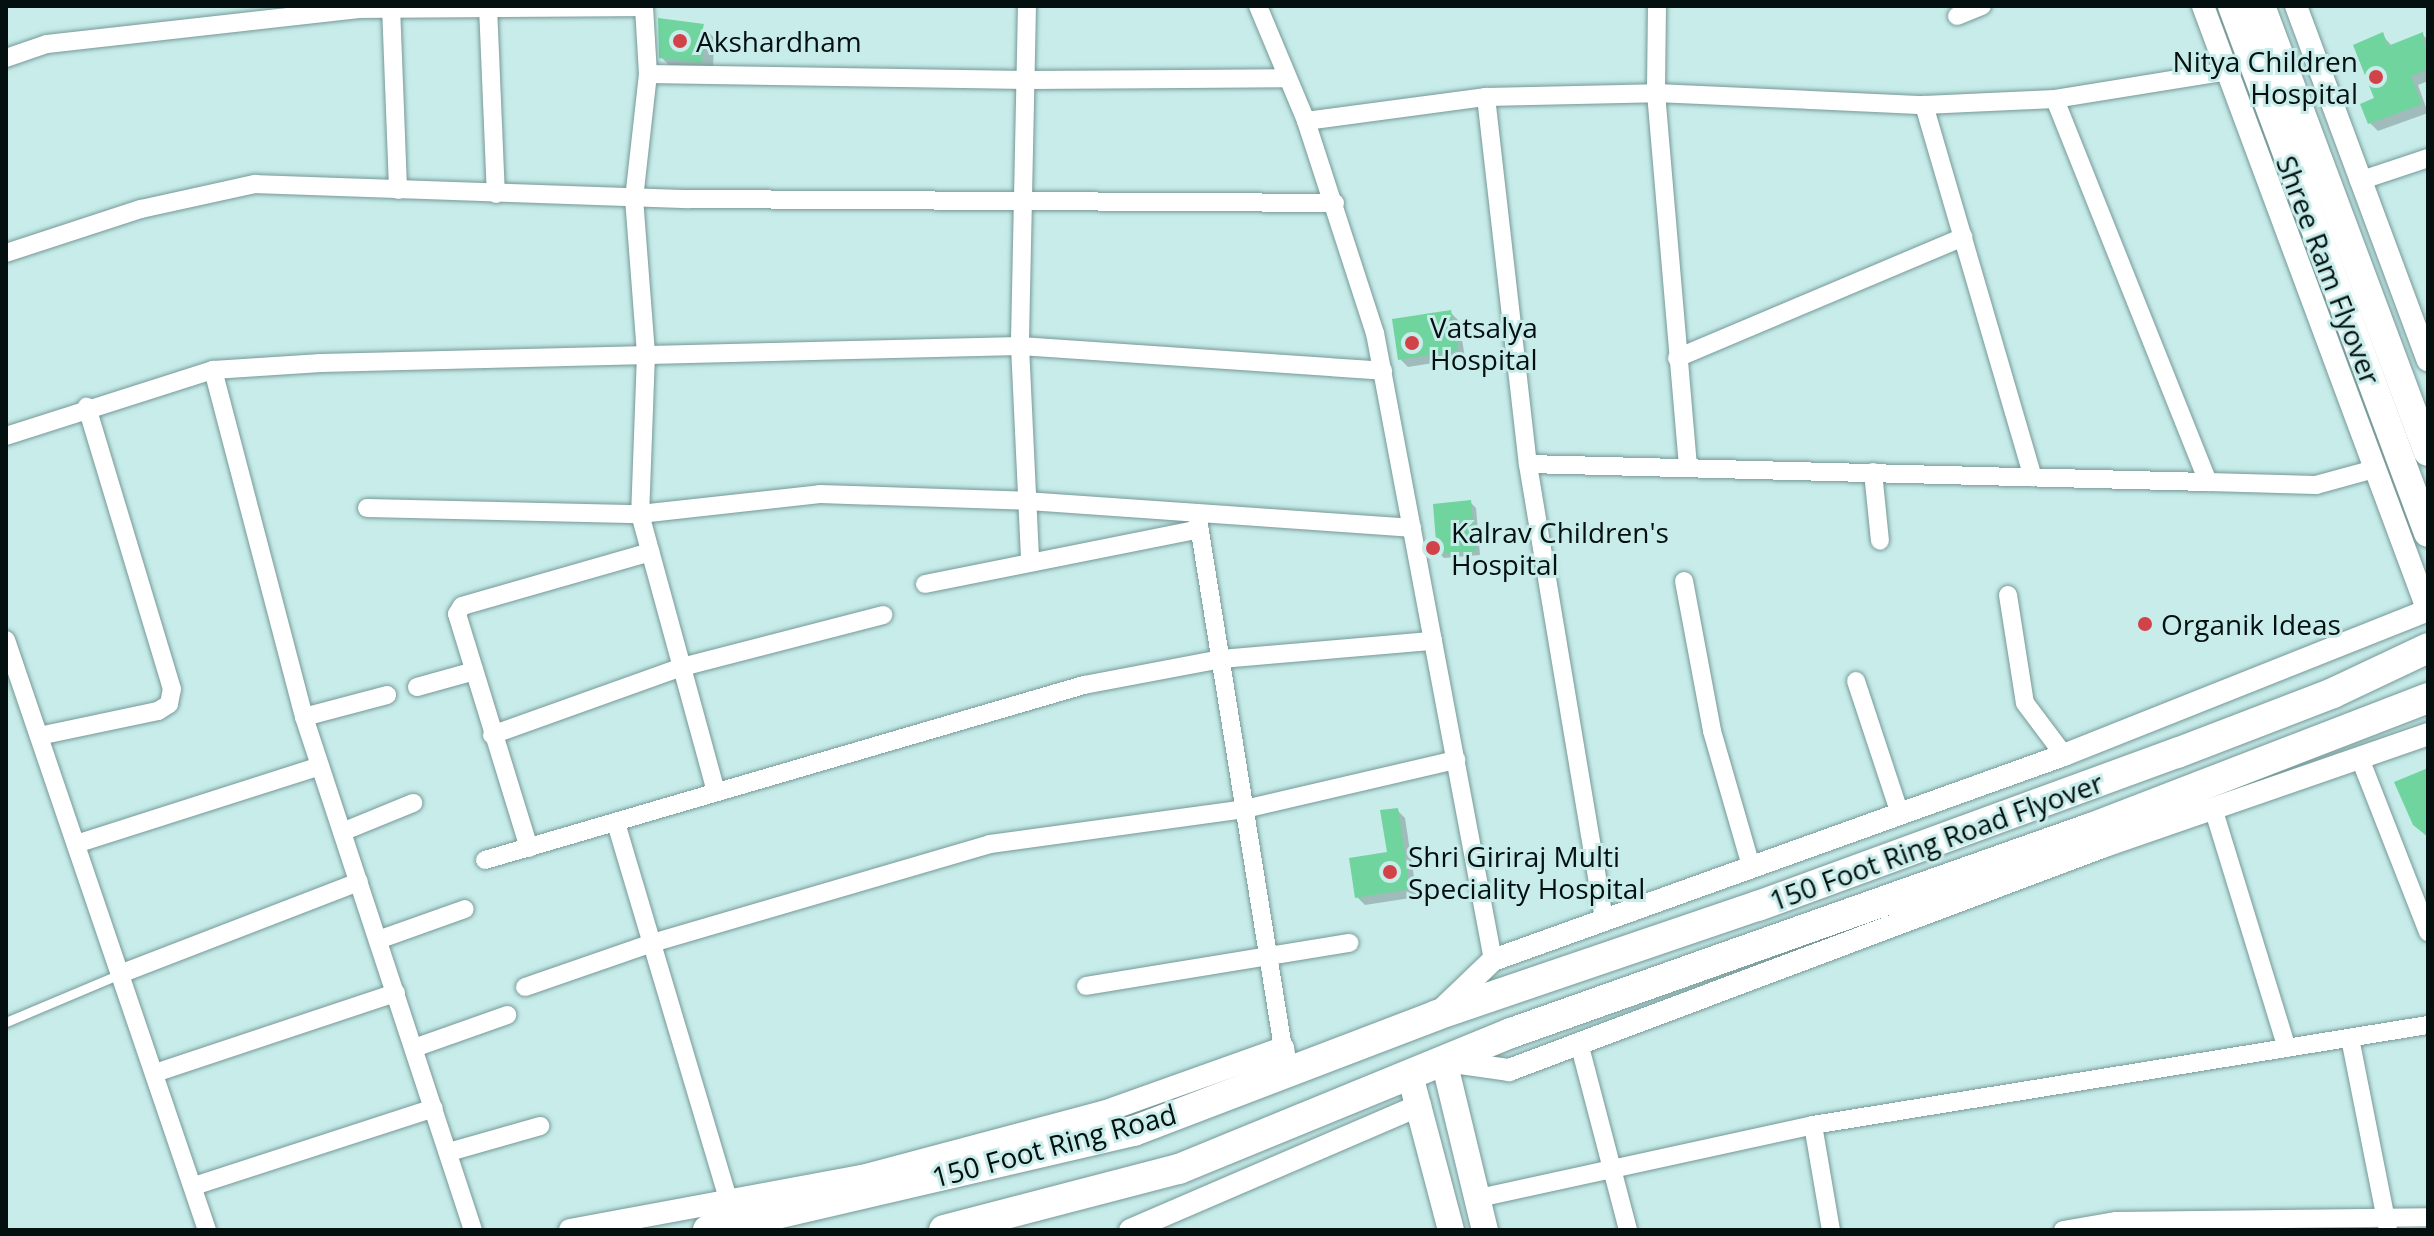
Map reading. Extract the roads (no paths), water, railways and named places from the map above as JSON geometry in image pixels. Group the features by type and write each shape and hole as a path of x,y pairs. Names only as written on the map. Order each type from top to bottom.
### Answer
{"highway":[{"name":"150 Foot Ring Road Flyover","path":"1437,1015 1758,906 2177,753 2333,693 2428,648"},
{"name":"150 Foot Ring Road Flyover","path":"1444,1061 1569,1013 2091,828 2428,698"},
{"name":"150 Foot Ring Road","path":"724,1218 1134,1131 1285,1060 1437,1015"},
{"name":"150 Foot Ring Road","path":"944,1230 1179,1169 1444,1061"}],"main road":[{"name":"Shree Ram Flyover","path":"2232,6 2428,533"},
{"name":"Shree Ram Flyover","path":"2261,6 2428,452"},
{"path":"1444,1061 1485,1230"},
{"path":"1410,1075 1451,1230"}],"street":[{"path":"6,58 47,44 391,7 644,6 648,74 634,198 646,354 640,514 716,792"},
{"path":"1027,6 1020,346 1030,562"},
{"path":"1258,6 1285,78 1306,121 1335,203 1383,371 1493,960"},
{"path":"1657,6 1656,93 1688,468"},
{"path":"1957,16 1982,6"},
{"path":"1437,1015 1493,960 2064,755 2428,610 2203,6"},
{"path":"2296,6 2428,360"},
{"path":"391,7 398,190"},
{"path":"488,7 496,194"},
{"path":"1306,121 1486,97 1656,93 1924,105 2055,99 2227,71"},
{"path":"648,74 1026,80 1285,78"},
{"path":"1486,97 1528,464 1604,919"},
{"path":"2055,99 2208,482"},
{"path":"1924,105 2033,477"},
{"path":"2359,181 2428,158"},
{"path":"6,253 141,209 255,184 634,198 1335,203"},
{"path":"1677,358 1963,237"},
{"path":"6,436 87,407 213,370 646,354 1020,346 1383,371"},
{"path":"213,370 304,717 473,1230"},
{"path":"39,736 158,711 169,704 172,689 87,407"},
{"path":"1528,464 2316,485 2374,469"},
{"path":"1873,472 1880,541"},
{"path":"367,508 640,514 820,494 1027,501 1199,521 1412,528"},
{"path":"925,584 1199,521"},
{"path":"1199,521 1285,1060"},
{"path":"529,848 458,631 457,614 462,606 650,552"},
{"path":"1684,581 1712,731 1751,866"},
{"path":"2008,595 2025,703 2064,755"},
{"path":"492,735 682,667 883,615"},
{"path":"6,640 207,1230"},
{"path":"485,860 1084,685 1221,659 1433,641"},
{"path":"417,687 471,672"},
{"path":"1856,681 1900,814"},
{"path":"304,717 387,695"},
{"path":"1444,1061 1509,1070 2213,808 2361,761 2428,734"},
{"path":"525,987 652,943 990,844 1245,809 1456,760"},
{"path":"2361,761 2428,932"},
{"path":"76,844 320,766"},
{"path":"342,832 413,803"},
{"path":"2213,808 2287,1048"},
{"path":"570,1230 724,1218 652,943 616,823"},
{"path":"120,974 359,882"},
{"path":"378,940 465,909"},
{"path":"1086,986 1350,943"},
{"path":"155,1073 396,993"},
{"path":"414,1048 507,1015"},
{"path":"1479,1198 1813,1125 2428,1025"},
{"path":"2350,1038 2387,1224"},
{"path":"1579,1043 1614,1167 1628,1230"},
{"path":"1130,1230 1420,1105"},
{"path":"194,1186 434,1108"},
{"path":"1813,1125 1831,1230"},
{"path":"449,1152 540,1126"},
{"path":"2063,1230 2129,1225 2387,1224 2428,1217"}],"lane":[{"path":"6,1022 120,974"}],"place":[{"name":"Akshardham","path":"680,41"},
{"name":"Nitya Children Hospital","path":"2376,77"},
{"name":"Vatsalya Hospital","path":"1412,343"},
{"name":"Kalrav Children's Hospital","path":"1433,548"},
{"name":"Organik Ideas","path":"2145,624"},
{"name":"Shri Giriraj Multi Speciality Hospital","path":"1390,872"}]}
